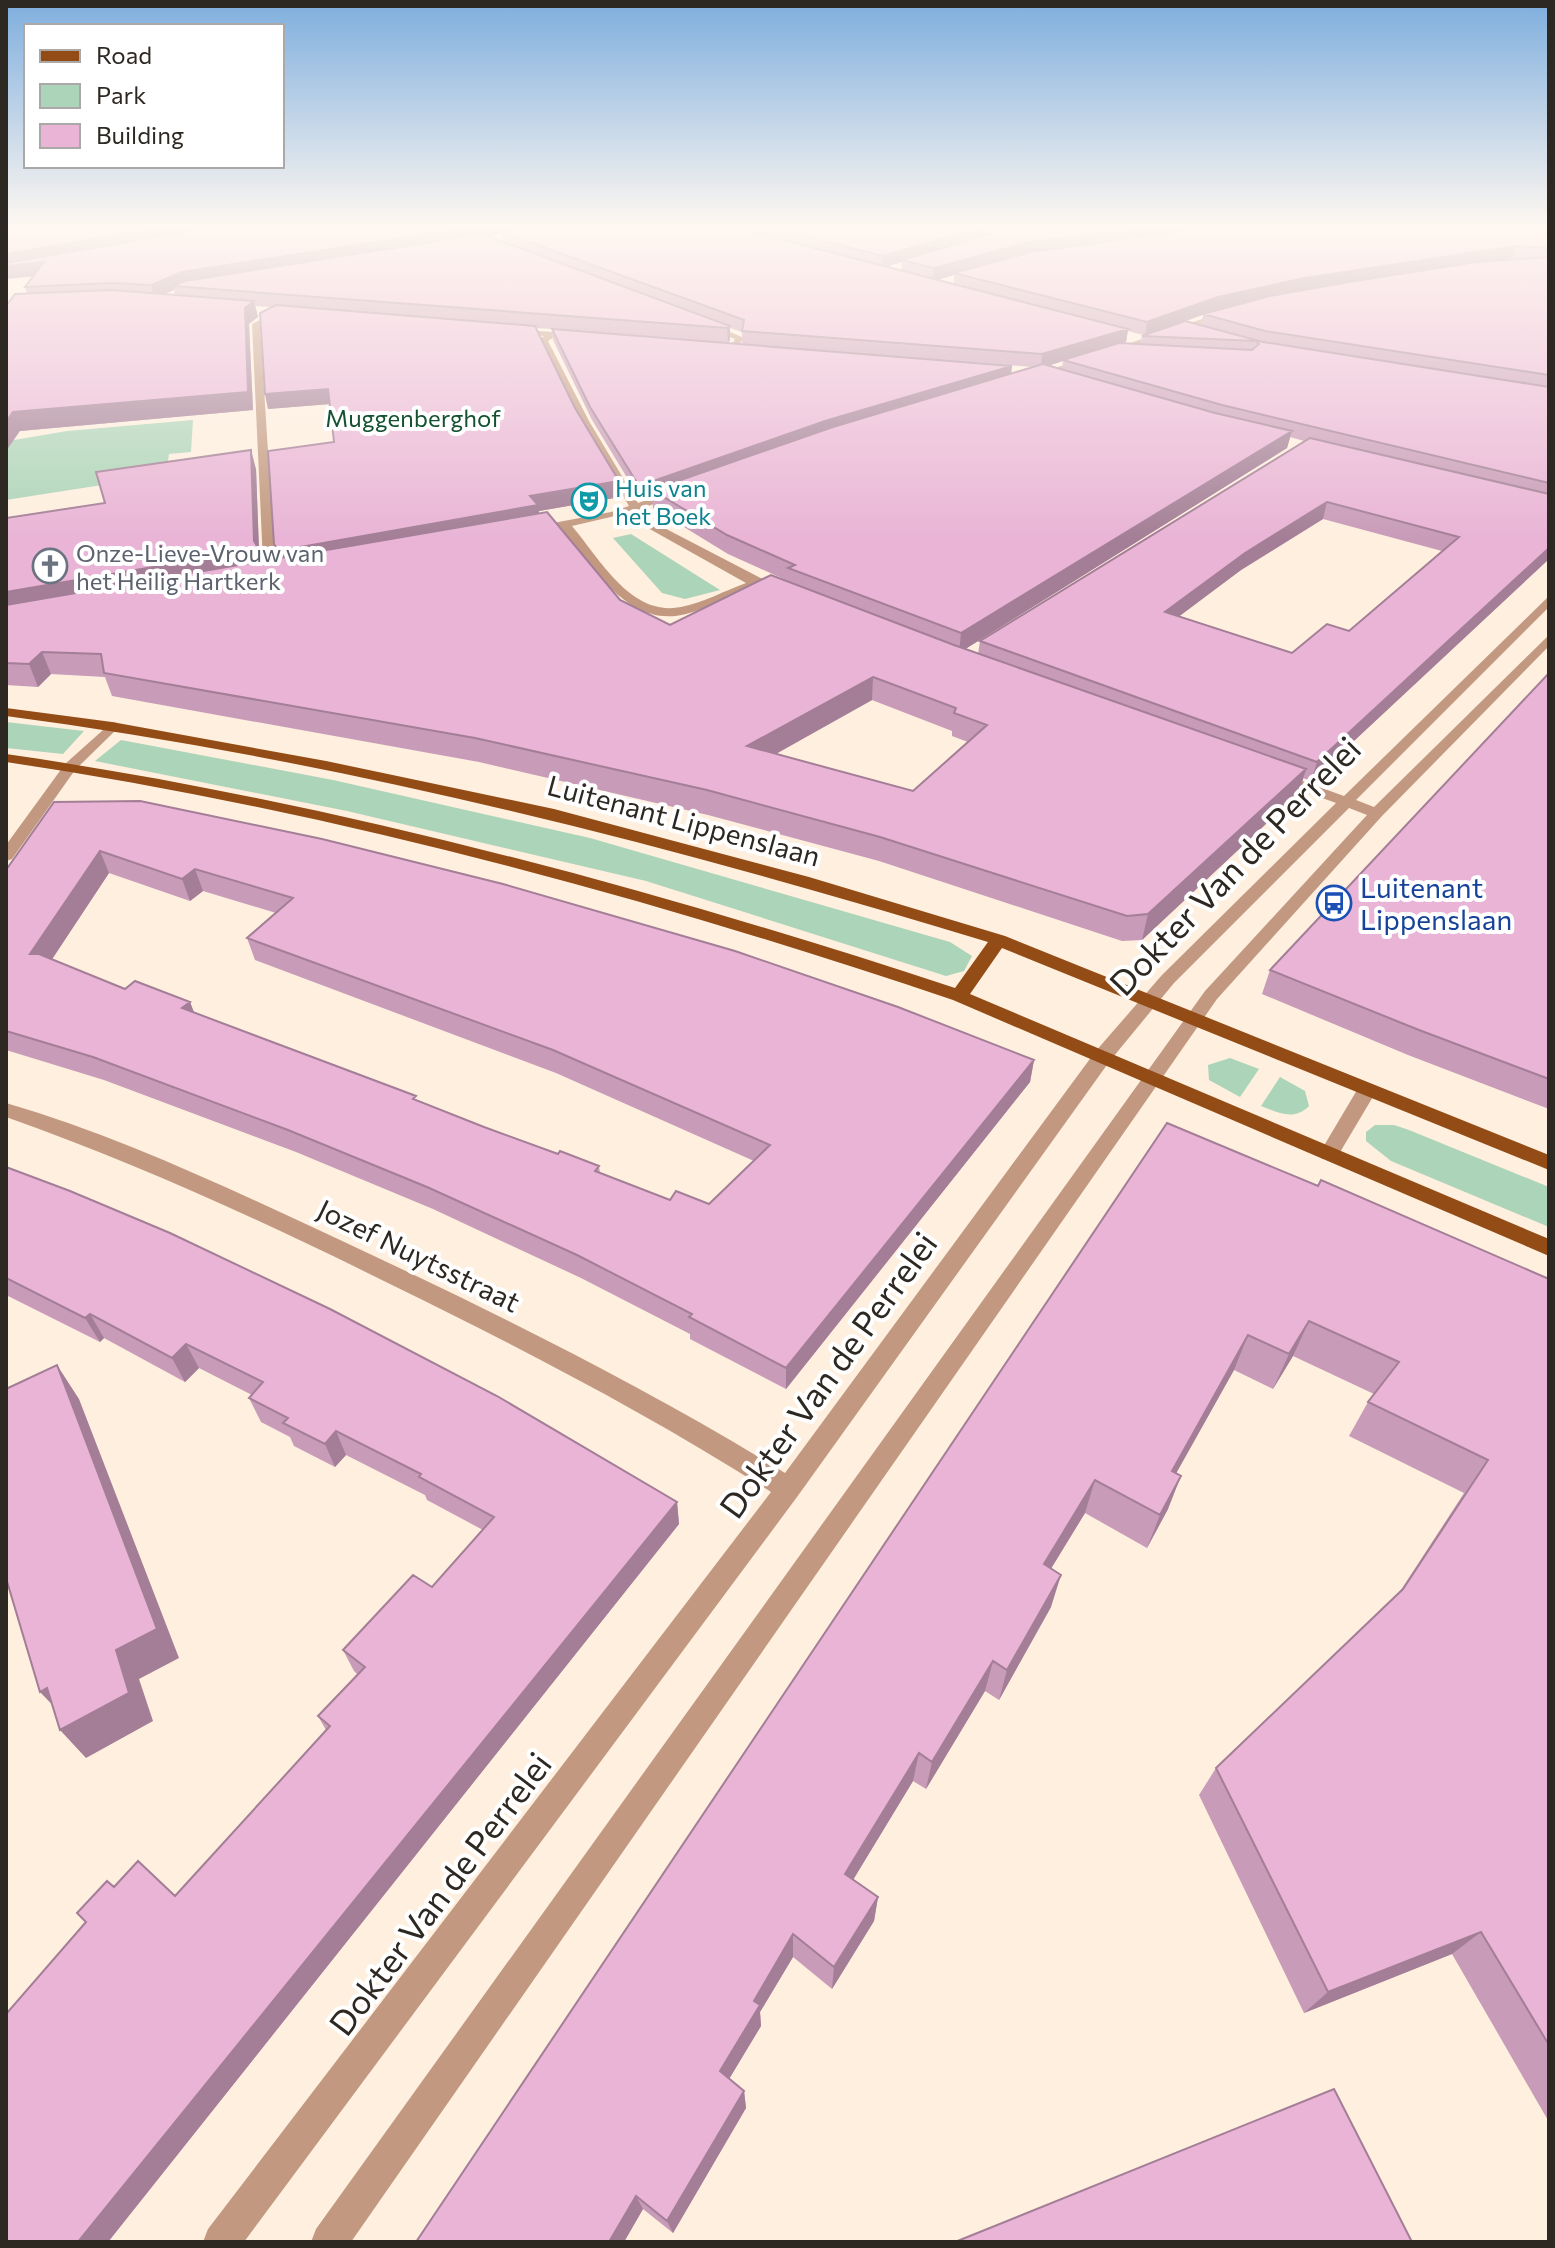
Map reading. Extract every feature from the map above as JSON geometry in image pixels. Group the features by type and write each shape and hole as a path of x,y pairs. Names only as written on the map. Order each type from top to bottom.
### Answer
{"main road":[{"name":"Luitenant Lippenslaan","path":"6,712 112,726 326,765 554,814 803,880 999,940 1549,1163"},
{"path":"6,758 70,767 330,819 518,864 710,916 959,996 1549,1248"},
{"path":"959,996 999,940"}],"street":[{"path":"256,330 269,562 277,574"},
{"path":"718,330 740,338 732,348"},
{"path":"1013,383 1174,330"},
{"path":"1186,330 1198,333"},
{"path":"506,331 597,338"},
{"path":"552,334 543,340 584,421 643,521 756,583 796,599"},
{"path":"1123,335 1144,341"},
{"path":"717,347 745,349"},
{"path":"1112,352 1127,356"},
{"path":"1019,372 1069,382"},
{"path":"519,532 613,515 694,486"},
{"path":"564,524 629,600 646,610 682,611 756,583"},
{"path":"261,577 292,572"},
{"name":"Dokter Van de Perrelei","path":"221,2242 788,1489 1102,1057 1149,1001 1344,801 1549,600"},
{"path":"1533,616 1549,620"},
{"path":"329,2242 1211,995 1377,813 1549,639"},
{"path":"6,856 70,767 112,726"},
{"path":"1255,769 1377,813"},
{"path":"1329,1154 1367,1090"},
{"name":"Jozef Nuytsstraat","path":"6,1110 216,1190 427,1291 609,1383 788,1489"}],"green space":[{"path":"193,420 191,452 169,454 166,475 6,500 8,441 67,431"},
{"path":"631,534 720,590 685,599 662,593 613,538"},
{"path":"6,722 84,731 63,754 6,748"},
{"path":"121,740 333,780 590,838 950,942 972,956 964,971 946,976 646,881 347,811 95,761"},
{"path":"1230,1058 1259,1069 1240,1097 1209,1080 1208,1065"},
{"path":"1280,1077 1305,1091 1309,1106 1303,1111 1280,1113 1261,1106"},
{"path":"1375,1125 1394,1125 1409,1130 1549,1187 1549,1227 1391,1161 1366,1141 1366,1132"}],"building":[{"path":"6,330 246,330 248,392 13,412 6,422"},
{"path":"261,330 537,330 575,408 619,481 530,496 538,505 278,551 274,544 268,451 334,442 328,389 265,394"},
{"path":"552,330 1012,366 825,421 639,486 590,407"},
{"path":"742,330 1125,330 1042,354"},
{"path":"1159,330 1218,330 1263,342 1549,387 1549,483 1222,405 1063,360 1119,343 1252,350 1259,344 1256,341 1142,336"},
{"path":"1261,330 1549,330 1549,375"},
{"path":"1043,364 1215,413 1292,431 961,633 788,568 795,565 727,535 652,490 833,427"},
{"path":"1310,438 1549,494 1549,548 1317,762 980,641","holes":["1327,502 1459,537 1349,631 1327,624 1292,653 1165,612 1245,553"]},
{"path":"251,450 254,541 259,549 6,592 6,518 105,503 96,472"},
{"path":"547,512 620,600 670,625 771,575 954,645 1306,769 1148,914 1127,916 880,837 707,790 475,738 104,673 101,654 42,652 29,664 6,663 6,605","holes":["873,677 956,708 954,713 987,725 913,791 747,746"]},
{"path":"1549,673 1549,1079 1270,970"},
{"path":"140,801 322,839 503,884 735,951 898,1007 1034,1060 786,1368 689,1317 692,1314 577,1255 427,1187 288,1130 93,1057 6,1031 6,870 54,802","holes":["100,851 182,879 195,869 293,898 247,938 553,1050 770,1145 709,1204 676,1191 670,1200 595,1171 599,1166 484,1127 413,1099 416,1096 182,1008 190,1002 135,981 125,989 39,954 30,954"]},
{"path":"1167,1123 1318,1186 1321,1180 1549,1279 1549,2045 1481,1932 1328,1992 1216,1768 1403,1589 1488,1460 1368,1402 1399,1362 1309,1321 1289,1354 1248,1335 1172,1471 1181,1476 1160,1515 1095,1480 1044,1564 1061,1575 1007,1670 993,1661 932,1762 919,1753 845,1874 878,1897 834,1967 793,1934 754,2001 760,2005 720,2071 744,2091 667,2221 636,2196 609,2242 416,2242"},
{"path":"6,1167 170,1233 330,1309 497,1396 677,1502 78,2242 6,2242 6,2014 86,1922 77,1913 107,1881 114,1887 138,1861 175,1896 330,1726 318,1716 365,1667 343,1650 413,1575 432,1587 494,1517 419,1477 421,1474 336,1431 325,1444 283,1423 288,1418 249,1398 263,1382 186,1344 172,1358 90,1314 85,1318 6,1278"},
{"path":"57,1365 157,1629 116,1650 129,1693 60,1730 47,1688 40,1692 6,1578 6,1389"},
{"path":"1334,2089 1412,2242 955,2242"}],"place":[{"name":"Huis van het Boek","path":"589,501"},
{"name":"Onze-Lieve-Vrouw van het Heilig Hartkerk","path":"50,566"},
{"name":"Luitenant Lippenslaan","path":"1334,903"}],"park label":[{"name":"Muggenberghof","path":"413,417"}]}
